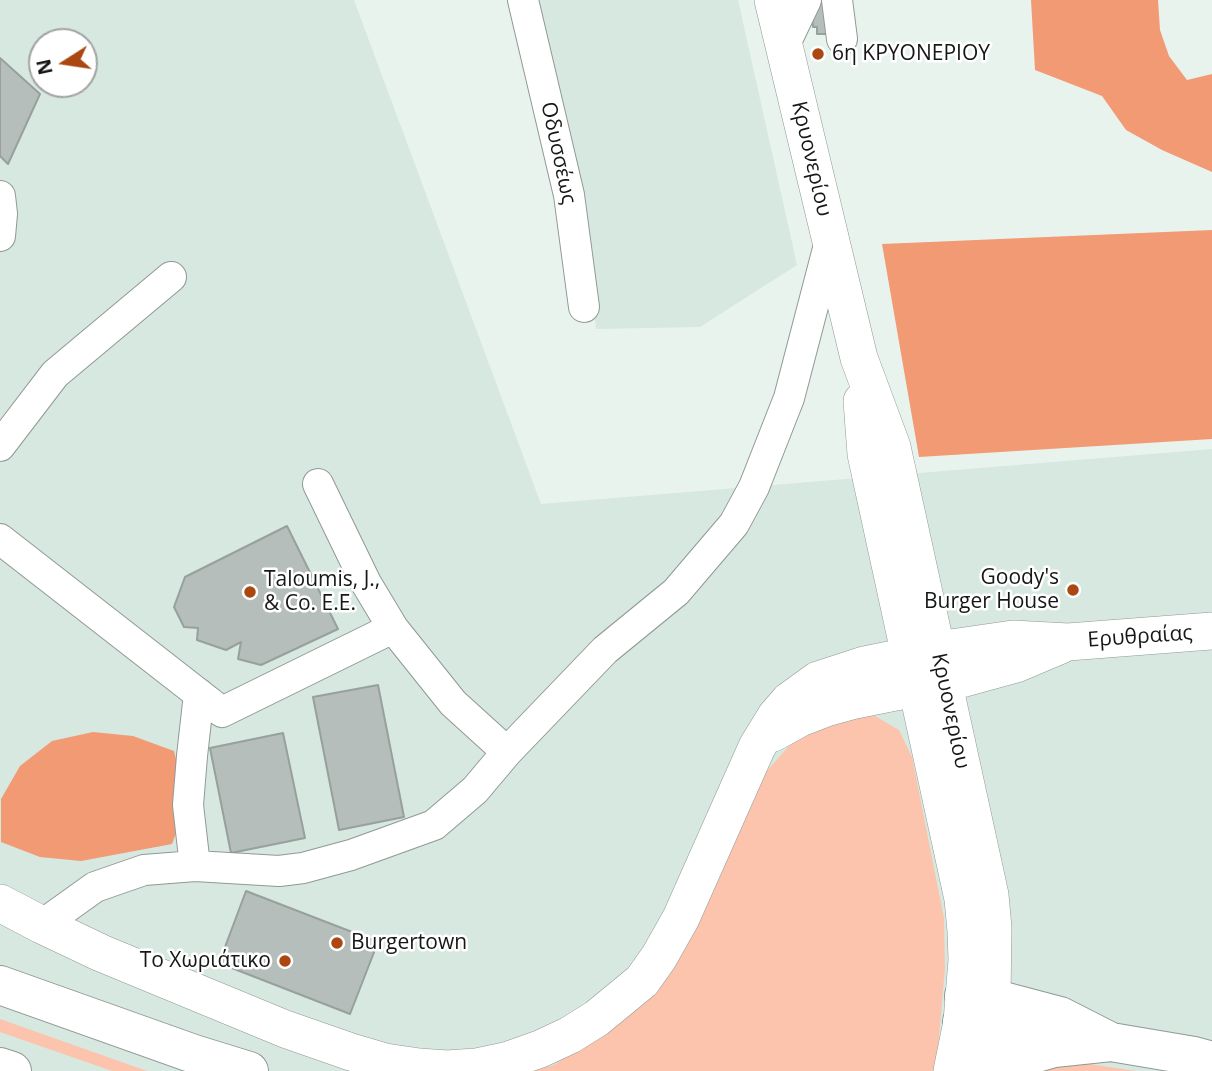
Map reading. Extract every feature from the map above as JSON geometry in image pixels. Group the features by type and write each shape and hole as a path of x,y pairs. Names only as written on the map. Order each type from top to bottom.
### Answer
{"highway":[{"path":"0,985 249,1071"},
{"path":"99,1002 194,1054"},
{"path":"976,1011 1060,1016 1111,1042"},
{"path":"976,1011 1054,1048"},
{"path":"999,1071 1023,1057 1054,1048 1111,1042 1212,1061"},
{"path":"0,1067 12,1071"}],"main road":[{"name":"Κρυονερίου","path":"773,0 859,358 892,447 927,669 990,895 993,928 976,1011 952,1071"},
{"name":"Ερυθραίας","path":"0,903 101,953 285,1029 351,1052 385,1062 419,1067 477,1067 540,1049 570,1035 597,1018 642,981 681,918 757,747 776,716 789,701 818,680 864,665 927,669 1016,664 1068,642 1212,631"},
{"name":"Κρυονερίου","path":"976,1011 980,1071"}],"street":[{"name":"Οδυσσέως","path":"523,0 569,195 584,307"},
{"path":"784,46 806,0"},
{"path":"836,0 842,39"},
{"path":"0,196 0,236"},
{"path":"42,925 95,887 144,870 195,866 279,871 303,868 351,855 434,825 475,790 507,752 605,650 676,592 734,524 754,487 789,398 831,241"},
{"path":"0,446 55,374 171,277"},
{"path":"318,484 366,583 393,628 453,703 507,752"},
{"path":"0,539 222,712 393,628"},
{"path":"195,866 188,805 199,694"}],"shaded area":[{"path":"0,0 354,0 541,504 1212,449 1212,1071 0,1071"},
{"path":"537,0 738,0 797,265 700,327 596,329 581,194"},
{"path":"1031,0 1158,0 1160,30 1169,56 1187,80 1212,74 1212,172 1162,150 1126,130 1102,96 1035,70"},
{"path":"1212,230 1212,439 919,457 882,244"},
{"path":"875,716 899,730 912,757 944,918 945,968 936,1071 532,1071 554,1065 617,1023 765,773 796,738 838,719"},
{"path":"93,732 133,736 174,751 180,776 183,814 172,844 81,861 40,857 1,842 1,799 20,766 52,741"},
{"path":"0,1019 147,1071 112,1071 0,1032"},
{"path":"1053,1064 1089,1064 1136,1071 1022,1071"}],"building":[{"path":"816,0 831,0 831,34 817,34 817,27 813,27 811,7"},
{"path":"0,58 28,83 28,98 38,98 8,164 0,156"},
{"name":"Taloumis, J., & Co. E.E.","path":"287,526 338,629 261,665 238,659 241,642 226,650 197,640 198,628 184,627 174,607 185,577"},
{"path":"378,685 404,817 339,830 313,697"},
{"path":"283,733 305,838 231,853 210,748"},
{"path":"246,891 378,942 350,1014 219,963"}],"place":[{"name":"6η ΚΡΥΟΝΕΡΙΟΥ","path":"818,54"},
{"name":"Goody's Burger House","path":"1073,590"},
{"name":"Taloumis, J., & Co. E.E.","path":"250,592"},
{"name":"Burgertown","path":"337,943"},
{"name":"Το Χωριάτικο","path":"285,961"}]}
